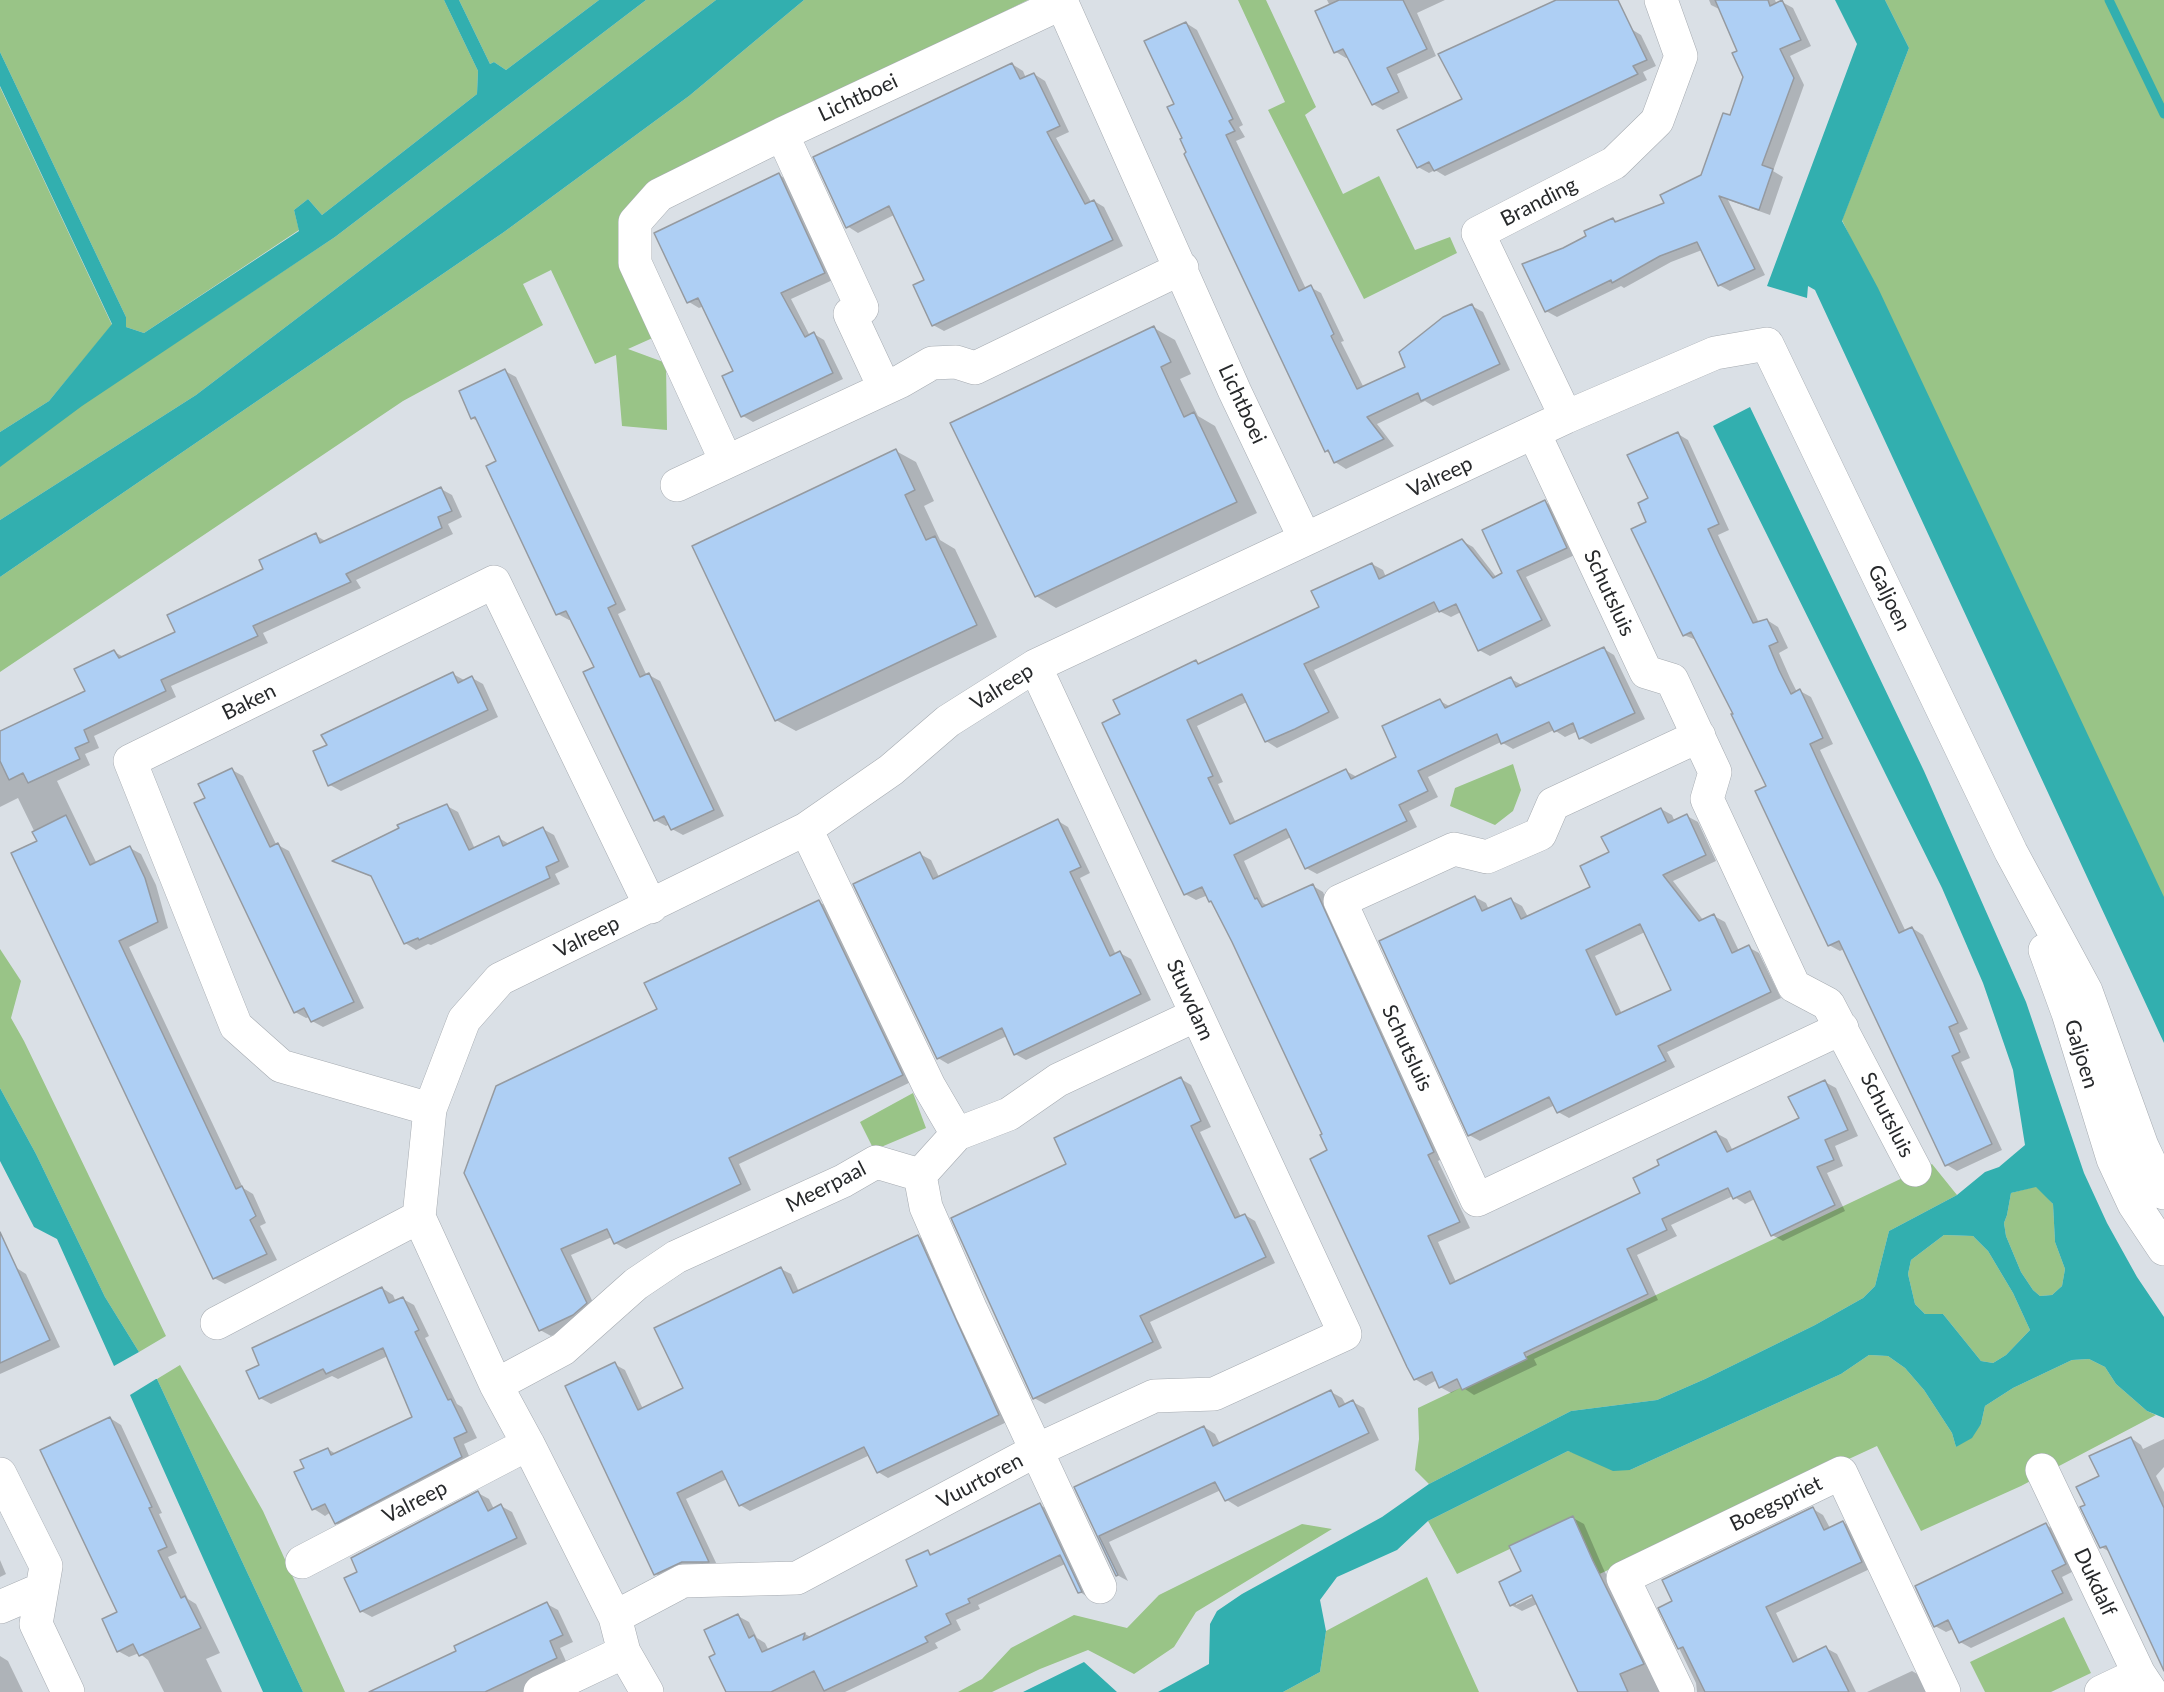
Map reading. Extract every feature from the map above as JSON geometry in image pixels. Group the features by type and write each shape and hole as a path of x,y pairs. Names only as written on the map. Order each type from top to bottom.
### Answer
{"street":[{"name":"Branding","path":"1566,417 1478,233 1614,163 1657,122 1681,56 1661,0"},
{"name":"Lichtboei","path":"726,460 635,263 635,222 659,195 782,134 1065,1 1235,392 1305,539"},
{"path":"782,134 862,308 850,314 884,387"},
{"path":"677,484 901,381 932,363 956,362 975,368 1182,268"},
{"name":"Valreep","path":"418,1217 430,1109 464,1020 500,979 806,829 891,770 948,721 1035,666 1566,417 1715,353 1767,344"},
{"name":"Galjoen","path":"1767,344 2012,852 2086,991 2142,1146 2164,1193"},
{"name":"Schutsluis","path":"1534,433 1646,672 1672,680 1715,772 1707,799 1794,986 1828,1004 1915,1170"},
{"name":"Baken","path":"430,1109 281,1066 236,1026 130,760 494,582 651,906"},
{"name":"Stuwdam","path":"1035,666 1345,1334"},
{"name":"Schutsluis","path":"1698,736 1553,804 1540,834 1487,857 1454,849 1340,901 1477,1200 1842,1028"},
{"path":"806,829 929,1086 957,1134"},
{"name":"Galjoen","path":"2012,852 2068,1013 2113,1159 2134,1204 2164,1249"},
{"path":"1100,1587 926,1207 920,1175 957,1134 1009,1114 1058,1080 1196,1015"},
{"name":"Meerpaal","path":"496,1385 563,1349 636,1284 676,1257 843,1181 876,1162 920,1175"},
{"path":"217,1323 418,1217 496,1385 615,1617 624,1652 646,1692"},
{"name":"Vuurtoren","path":"615,1617 683,1581 797,1578 1037,1450 1154,1396 1215,1394 1345,1334"},
{"name":"Valreep","path":"302,1562 528,1444"},
{"name":"Dukdalf","path":"2042,1470 2145,1683"},
{"name":"Boegspriet","path":"1678,1692 1623,1578 1841,1473 1944,1692"},
{"path":"0,1474 46,1566 36,1624 68,1692"},
{"path":"0,1607 42,1589"},
{"path":"540,1692 624,1652"},
{"path":"2101,1692 2145,1683"}],"green space":[{"path":"0,0 444,0 478,71 477,94 322,215 308,199 294,210 299,230 144,333 126,327 126,317 0,52"},
{"path":"459,0 599,0 506,70 494,62 490,64"},
{"path":"646,0 716,0 196,395 0,520 0,459 335,237"},
{"path":"804,0 1028,0 688,168 643,199 657,336 628,349 666,363 667,430 622,426 616,355 595,364 551,270 523,284 543,325 403,401 0,672 0,577 504,232 689,96"},
{"path":"1238,0 1266,0 1316,107 1305,115 1343,194 1379,176 1415,250 1450,237 1457,253 1364,299 1268,110 1285,102"},
{"path":"1885,0 2164,0 2164,904 1842,220 1909,48"},
{"path":"0,87 112,325 49,401 0,432"},
{"path":"1513,764 1521,790 1513,811 1495,825 1450,806 1455,788"},
{"path":"0,949 21,981 11,1018 166,1336 139,1352 105,1297 36,1154 0,1088"},
{"path":"913,1093 926,1128 874,1150 860,1122"},
{"path":"1932,1164 1957,1195 1889,1231 1875,1286 1863,1298 1815,1325 1657,1400 1571,1411 1429,1484 1415,1470 1419,1439 1418,1408"},
{"path":"2037,1186 2053,1204 2055,1242 2065,1269 2062,1286 2052,1295 2040,1296 2021,1272 2006,1236 2004,1223 2011,1193"},
{"path":"1944,1235 1973,1236 1988,1251 2013,1293 2030,1330 2006,1355 1993,1363 1981,1361 1943,1314 1925,1314 1915,1304 1908,1274 1911,1260"},
{"path":"1869,1355 1888,1356 1905,1368 1924,1390 1952,1433 1956,1447 1981,1424 1985,1406 2013,1388 2072,1360 2089,1359 2105,1367 2116,1384 2147,1411 2156,1415 2021,1486 1921,1531 1877,1446 1580,1583 1554,1528 1457,1574 1428,1521 1568,1451 1630,1470 1841,1374"},
{"path":"180,1365 263,1511 345,1692 303,1692 157,1379"},
{"path":"1302,1524 1332,1529 1196,1612 1174,1647 1134,1674 1088,1650 1040,1669 992,1692 958,1692 982,1679 1011,1648 1074,1615 1127,1628 1159,1595"},
{"path":"1427,1577 1479,1692 1283,1692 1320,1672 1326,1631"},
{"path":"2064,1617 2091,1673 2051,1692 1985,1692 1970,1662"}],"water":[{"path":"444,0 459,0 490,64 494,62 506,70 599,0 646,0 335,237 82,406 0,467 0,432 49,401 112,324 0,86 0,52 126,317 126,327 144,333 299,231 294,210 308,199 322,215 477,94 478,71"},
{"path":"716,0 804,0 689,96 504,232 0,577 0,520 196,395"},
{"path":"1835,0 1885,0 1909,48 1842,221 1878,288 2164,897 2164,1043 1815,290 1808,286 1807,298 1767,286 1857,44"},
{"path":"1750,407 1924,771 2026,1002 2084,1173 2107,1223 2137,1277 2164,1317 2164,1418 2147,1411 2116,1384 2105,1367 2089,1359 2072,1360 2013,1388 1985,1406 1981,1424 1972,1438 1956,1447 1952,1433 1924,1390 1905,1368 1888,1356 1869,1355 1841,1374 1630,1470 1613,1471 1568,1451 1428,1521 1397,1550 1337,1577 1320,1600 1326,1631 1320,1672 1283,1692 1158,1692 1209,1664 1210,1624 1217,1611 1242,1594 1382,1517 1429,1484 1571,1411 1657,1400 1815,1325 1863,1298 1875,1286 1889,1231 1957,1195 1985,1172 1999,1167 2025,1145 2013,1070 1983,983 1942,888 1713,426","holes":["2036,1187 2053,1204 2055,1242 2065,1269 2062,1286 2052,1295 2040,1296 2033,1290 2021,1272 2006,1236 2004,1223 2011,1193","1944,1235 1973,1236 1988,1251 2013,1293 2030,1330 2006,1355 1993,1363 1981,1361 1943,1314 1925,1314 1915,1304 1908,1274 1911,1260"]},
{"path":"0,1088 36,1154 105,1297 139,1352 114,1366 57,1239 34,1227 0,1161"},
{"path":"156,1379 303,1692 263,1692 130,1395"},
{"path":"1084,1662 1117,1692 1023,1692"}],"building":[{"path":"1339,0 1403,0 1427,49 1387,68 1399,92 1372,105 1343,49 1334,53 1315,11"},
{"path":"1556,0 1618,0 1647,60 1633,66 1638,74 1434,171 1429,162 1417,168 1397,130 1462,99 1438,54"},
{"path":"1715,0 1768,0 1770,6 1782,0 1801,40 1780,49 1794,78 1762,165 1773,169 1759,210 1719,196 1755,269 1718,286 1697,242 1660,256 1612,283 1611,280 1545,312 1522,264 1563,248 1586,236 1584,231 1613,218 1615,222 1664,203 1660,195 1701,175 1723,113 1730,115 1743,77 1732,53 1737,51"},
{"path":"1186,22 1233,119 1229,121 1235,131 1226,135 1299,291 1311,285 1334,334 1331,336 1357,389 1405,367 1399,352 1443,317 1472,304 1500,364 1421,401 1418,393 1367,417 1384,439 1334,463 1328,450 1325,452 1184,154 1186,152 1180,139 1182,138 1167,107 1174,104 1144,41"},
{"path":"1012,63 1020,79 1034,73 1060,126 1047,132 1085,204 1094,200 1113,240 932,326 913,285 924,280 889,206 846,228 813,157"},
{"path":"779,173 825,273 781,293 805,337 814,332 833,373 741,417 722,376 733,371 698,298 687,303 654,233"},
{"path":"1154,326 1171,362 1161,367 1184,417 1194,412 1237,502 1035,597 950,423"},
{"path":"505,369 616,604 608,608 640,677 649,673 714,810 671,830 664,816 654,821 583,672 594,667 566,611 556,615 486,466 496,461 475,417 471,419 459,391"},
{"path":"1678,432 1719,524 1708,529 1719,553 1753,623 1767,619 1778,642 1769,646 1779,670 1791,694 1800,689 1823,738 1810,744 1832,792 1899,933 1912,927 1958,1023 1949,1027 1960,1052 1952,1056 1992,1144 1945,1166 1839,941 1828,946 1755,791 1766,786 1731,714 1733,714 1691,632 1683,636 1631,529 1646,522 1638,503 1648,498 1627,455"},
{"path":"896,449 915,490 905,495 926,540 935,536 977,625 775,721 692,546"},
{"path":"441,487 452,511 438,517 442,528 346,574 351,582 253,626 258,636 161,680 166,691 84,730 89,742 75,748 80,759 28,783 23,773 9,780 0,761 0,731 85,691 74,669 114,650 119,658 175,632 167,615 263,569 259,560 316,533 320,543"},
{"path":"1545,500 1567,548 1517,571 1542,620 1478,651 1456,604 1439,612 1434,602 1304,664 1329,712 1295,729 1265,742 1242,694 1187,720 1213,776 1208,778 1230,824 1346,769 1351,779 1396,757 1382,726 1440,699 1445,708 1511,677 1516,687 1604,647 1635,713 1579,739 1573,723 1554,732 1549,722 1501,744 1497,734 1418,771 1428,791 1399,805 1407,821 1305,869 1286,829 1234,855 1255,899 1257,898 1262,907 1313,884 1434,1152 1428,1155 1460,1222 1428,1236 1450,1284 1640,1193 1633,1178 1659,1165 1657,1160 1716,1131 1727,1152 1799,1118 1788,1097 1825,1080 1848,1130 1825,1140 1834,1160 1817,1167 1835,1205 1771,1236 1750,1191 1733,1199 1728,1188 1662,1219 1667,1230 1627,1249 1648,1294 1524,1353 1527,1359 1462,1390 1457,1379 1439,1388 1432,1372 1414,1380 1407,1367 1310,1159 1327,1150 1320,1135 1322,1134 1232,942 1202,887 1184,895 1102,723 1120,714 1113,700 1196,660 1198,664 1319,607 1311,591 1372,563 1379,579 1462,539 1493,578 1502,573 1482,530"},
{"path":"453,672 458,683 472,676 488,710 328,786 313,751 327,745 321,735"},
{"path":"232,768 270,847 278,843 354,1002 311,1022 304,1008 294,1013 194,803 205,798 198,784"},
{"path":"447,804 469,850 499,836 503,846 543,827 559,861 546,867 550,878 419,940 418,938 404,944 371,876 332,861 399,828 397,825"},
{"path":"1661,808 1668,823 1687,814 1706,855 1663,875 1699,921 1714,914 1732,953 1749,945 1771,992 1658,1046 1666,1061 1557,1113 1549,1097 1468,1136 1379,941 1475,896 1482,911 1511,898 1521,919 1590,887 1580,866 1609,852 1601,837","holes":["1640,924 1671,990 1616,1015 1586,950"]},
{"path":"66,815 90,865 130,846 145,878 158,922 119,941 236,1189 242,1186 256,1216 250,1220 267,1254 213,1279 11,853 37,841 32,832"},
{"path":"1058,819 1081,867 1070,872 1110,956 1120,951 1141,994 1014,1055 1002,1028 937,1059 853,884 920,852 933,879"},
{"path":"819,900 903,1075 729,1158 741,1184 614,1244 607,1229 561,1249 587,1303 573,1315 539,1331 464,1173 496,1086 657,1009 644,983"},
{"path":"1181,1077 1201,1121 1191,1126 1235,1218 1245,1214 1266,1257 1140,1316 1153,1342 1033,1399 951,1218 1066,1164 1054,1138"},
{"path":"0,1232 50,1340 0,1363"},
{"path":"918,1235 999,1415 877,1473 864,1447 739,1506 722,1471 677,1493 709,1562 682,1562 654,1575 565,1386 615,1362 638,1410 683,1388 654,1328 781,1267 793,1293"},
{"path":"382,1287 389,1303 403,1297 419,1330 415,1332 448,1400 451,1399 467,1432 454,1438 462,1457 335,1524 325,1504 312,1510 294,1472 304,1468 300,1460 328,1448 331,1455 412,1417 383,1348 326,1374 323,1369 259,1399 246,1371 259,1365 252,1348"},
{"path":"1331,1390 1339,1407 1353,1400 1369,1433 1225,1501 1215,1482 1099,1536 1118,1575 1116,1576 1074,1487 1204,1426 1213,1446"},
{"path":"110,1417 152,1507 149,1508 167,1547 158,1551 181,1598 185,1596 201,1628 139,1656 133,1644 117,1652 102,1619 117,1612 40,1450"},
{"path":"2131,1437 2164,1508 2164,1671 2106,1546 2100,1548 2080,1507 2085,1505 2076,1487 2099,1476 2089,1456"},
{"path":"478,1491 488,1511 501,1504 517,1538 360,1612 344,1578 357,1572 351,1558"},
{"path":"1040,1503 1082,1592 1078,1593 1060,1555 968,1599 970,1603 946,1614 951,1624 925,1637 928,1642 824,1691 814,1671 771,1692 726,1692 709,1657 715,1654 704,1630 738,1614 749,1638 754,1635 762,1652 805,1633 803,1640 917,1586 906,1560 928,1550 930,1555"},
{"path":"1813,1507 1824,1530 1843,1521 1862,1562 1766,1607 1793,1662 1826,1646 1849,1692 1705,1692 1683,1647 1678,1649 1658,1608 1672,1601 1662,1580"},
{"path":"1573,1516 1644,1664 1620,1674 1628,1692 1578,1692 1532,1595 1510,1606 1499,1582 1521,1571 1509,1546"},
{"path":"2046,1523 2066,1564 2052,1571 2063,1593 1959,1643 1948,1620 1934,1627 1915,1586"},
{"path":"547,1602 563,1635 550,1641 557,1658 485,1692 369,1692 456,1651 454,1646"}],"waterway":[{"path":"2109,0 2164,114"}]}
